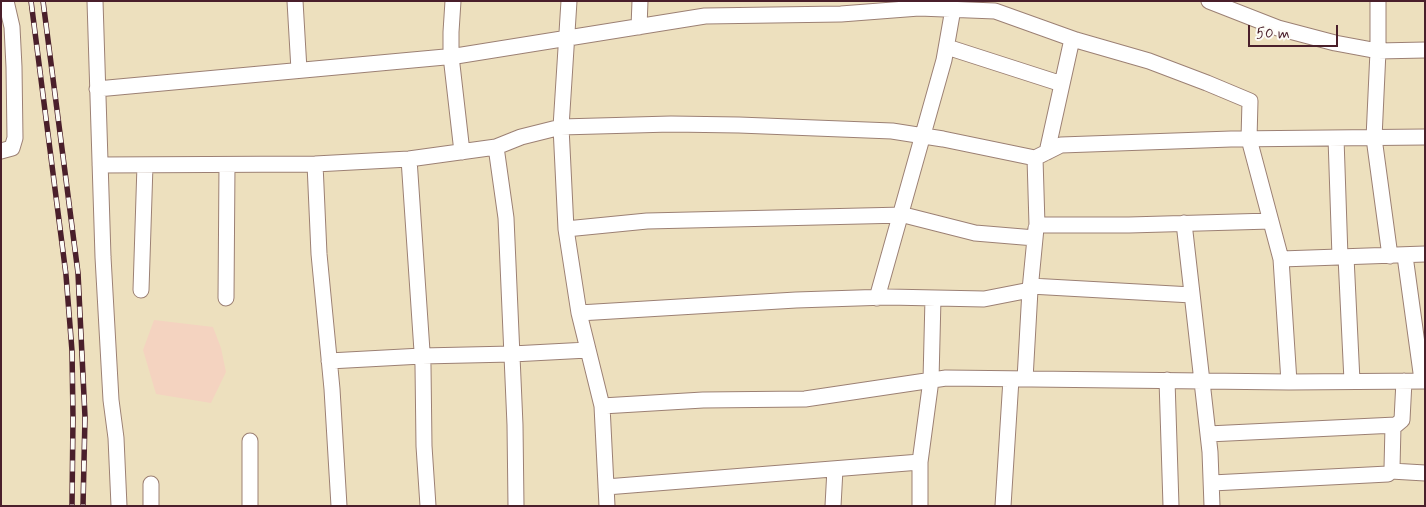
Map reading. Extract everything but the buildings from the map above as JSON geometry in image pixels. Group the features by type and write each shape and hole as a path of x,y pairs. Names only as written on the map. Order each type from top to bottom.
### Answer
{"street":[{"path":"1,151 12,148 16,138 8,56 12,27 6,1"},
{"path":"95,1 104,274 110,400 116,438 119,506"},
{"path":"295,1 299,70"},
{"path":"453,1 452,56 462,152"},
{"path":"568,1 561,127 566,229 578,314 602,406 607,506"},
{"path":"639,27 640,1"},
{"path":"1209,1 1278,28 1335,44 1378,51 1425,50"},
{"path":"602,406 703,400 805,399 946,378 1289,382 1424,380 1374,138 1378,1"},
{"path":"97,88 452,56 705,16 838,8 959,7 995,11 1072,38 1149,61 1250,101 1249,139 1281,259 1289,382"},
{"path":"877,298 959,7"},
{"path":"1003,506 1030,288 1041,155 1062,84 1072,38"},
{"path":"947,47 1062,84"},
{"path":"100,165 315,164 409,159 496,147 522,137 561,127 671,124 892,131 1041,155 1061,146 1249,139 1425,137"},
{"path":"1336,138 1352,381"},
{"path":"496,147 506,218 515,425 516,506"},
{"path":"409,159 422,356 424,446 428,506"},
{"path":"315,164 339,506"},
{"path":"142,290 145,165"},
{"path":"226,298 227,165"},
{"path":"566,229 647,221 901,215 976,233 1036,232 1129,225 1271,221"},
{"path":"1184,223 1203,380 1212,483 1212,506"},
{"path":"1281,259 1425,254"},
{"path":"578,314 787,300 984,298 1030,288 1192,295"},
{"path":"920,506 920,462 930,380 933,298"},
{"path":"329,361 588,350"},
{"path":"1166,380 1171,506"},
{"path":"1208,434 1393,426 1402,420 1404,381"},
{"path":"1390,471 1392,468 1393,426"},
{"path":"250,441 250,506"},
{"path":"606,487 920,462"},
{"path":"833,506 835,469"},
{"path":"1212,483 1384,474 1390,471 1425,473"},
{"path":"151,484 151,506"}],"shaded area":[{"path":"154,320 213,327 221,348 226,372 211,403 156,394 143,350"}],"railway":[{"path":"31,1 66,275 72,351 72,506"},
{"path":"43,1 78,273 85,417 83,506"}]}
